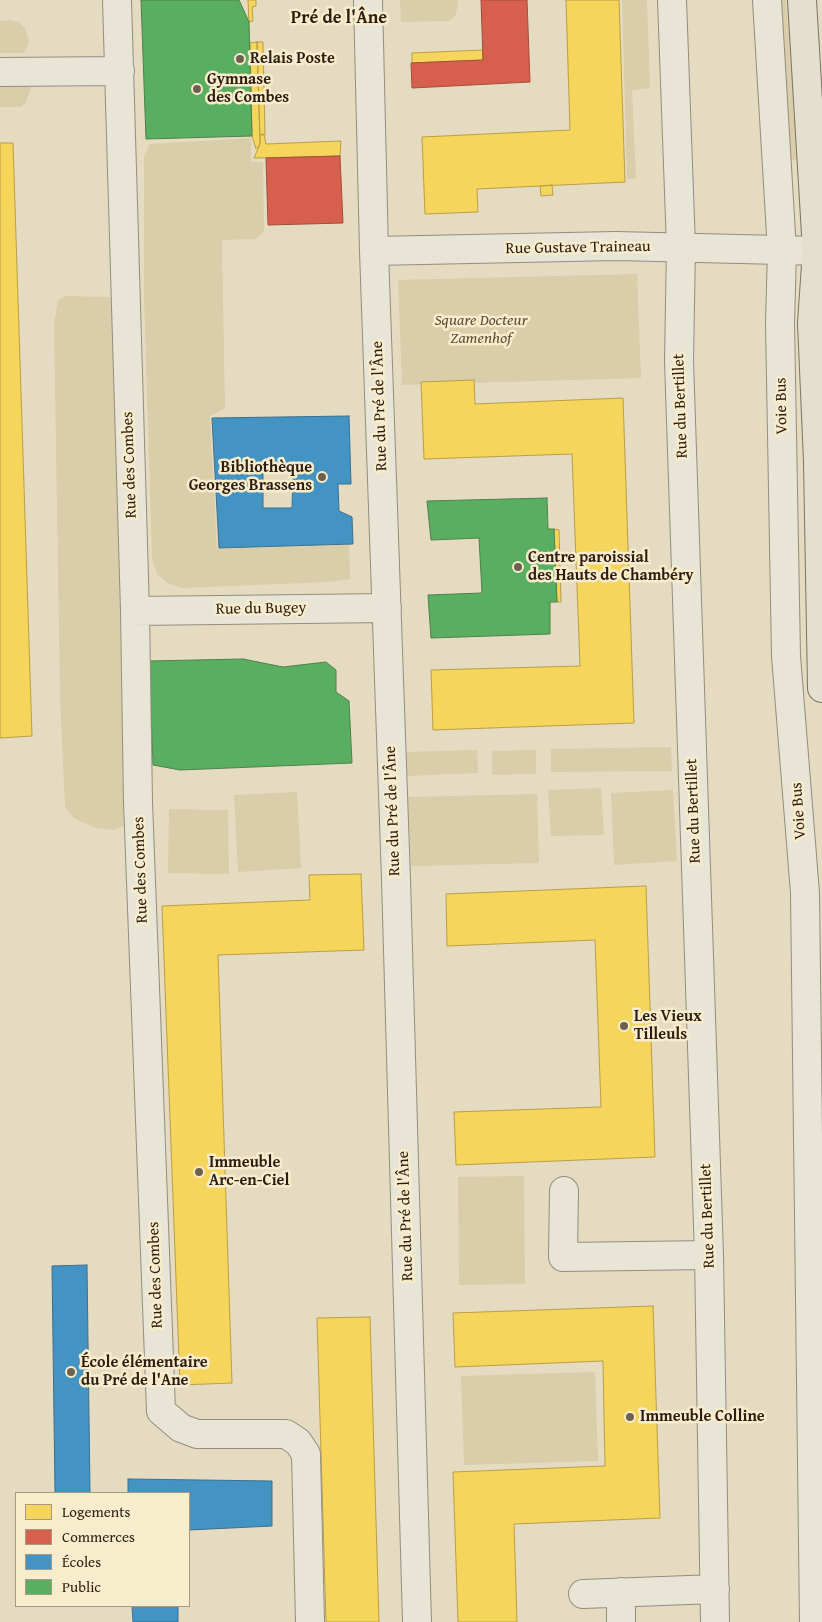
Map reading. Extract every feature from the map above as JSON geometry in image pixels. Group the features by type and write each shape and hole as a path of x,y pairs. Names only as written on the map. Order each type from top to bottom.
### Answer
{"main road":[{"path":"802,0 820,248 812,323 818,461 822,688"}],"street":[{"name":"Rue des Combes","path":"117,0 135,611 138,802 161,1410 181,1428 197,1434 286,1434 298,1442 306,1454 310,1622"},
{"name":"Rue du Pré de l'Âne","path":"368,0 374,251 387,608 417,1622"},
{"name":"Rue du Bertillet","path":"672,0 681,247 679,361 709,1254 715,1622"},
{"name":"Voie Bus","path":"767,0 782,251 780,323 788,691 805,894 814,1622"},
{"path":"0,72 120,71"},
{"name":"Rue Gustave Traineau","path":"374,251 681,247 782,251 820,248"},
{"path":"780,323 820,248"},
{"name":"Rue du Bugey","path":"135,611 387,608"},
{"path":"564,1191 563,1257 709,1254"},
{"path":"583,1594 715,1589"},
{"path":"621,1592 621,1622"}],"green space":[{"path":"400,0 458,0 458,5 455,16 449,21 401,22"},
{"path":"622,0 647,0 650,88 632,90 636,179 627,179"},
{"path":"775,0 786,0 799,159 788,161"},
{"path":"10,20 19,22 25,28 29,43 24,53 0,53 0,21"},
{"path":"0,80 30,83 31,89 26,102 21,107 0,107"},
{"path":"251,138 251,162 263,162 264,230 256,239 222,240 225,408 210,416 217,549 349,545 350,579 329,582 181,588 166,582 157,574 152,558 144,298 144,156 150,144"},
{"name":"Square Docteur Zamenhof","path":"637,274 641,378 402,385 398,280"},
{"path":"65,296 109,297 114,302 124,826 113,830 96,828 74,818 65,807 60,696 54,324 58,301"},
{"path":"671,747 672,771 551,772 551,749"},
{"path":"477,750 478,773 407,776 406,752"},
{"path":"536,750 536,774 492,775 492,751"},
{"path":"601,788 604,835 551,836 548,790"},
{"path":"673,790 677,861 614,865 611,793"},
{"path":"297,792 301,868 238,872 234,795"},
{"path":"537,794 539,863 411,866 408,797"},
{"path":"169,809 228,810 229,874 168,873"},
{"path":"524,1176 525,1284 459,1285 458,1177"},
{"path":"595,1372 598,1461 464,1465 461,1376"}],"building: Logements":[{"path":"248,0 256,0 256,6 252,7 253,21 249,22"},
{"path":"566,0 619,0 625,182 477,189 478,212 425,214 422,137 570,130"},
{"path":"257,42 263,42 265,135 260,135"},
{"path":"257,42 260,144 256,149 252,136 250,43"},
{"path":"483,50 483,60 412,63 412,53"},
{"path":"264,134 266,144 341,141 340,156 254,158 260,144 260,135"},
{"path":"0,143 13,143 32,736 0,738"},
{"path":"552,185 553,195 541,196 540,186"},
{"path":"474,380 475,404 623,398 634,723 433,730 431,670 580,666 572,454 424,459 421,382"},
{"path":"554,529 559,530 561,602 557,602"},
{"name":"Immeuble Arc-en-Ciel","path":"361,874 364,950 218,955 232,1383 180,1385 162,906 310,900 309,875"},
{"name":"Les Vieux Tilleuls","path":"646,886 655,1157 456,1165 454,1112 601,1107 595,940 447,946 446,894"},
{"name":"Immeuble Colline","path":"653,1306 660,1518 514,1524 517,1622 458,1622 453,1472 605,1466 603,1361 455,1367 453,1313"},
{"path":"370,1317 379,1622 326,1622 317,1318"}],"building: Commerces":[{"path":"481,0 527,0 530,82 412,88 411,63 483,60"},
{"path":"340,156 343,223 268,225 266,158"}],"building: Écoles":[{"name":"Bibliothèque Georges Brassens","path":"349,416 351,484 338,484 339,511 352,517 353,544 219,548 212,418","holes":["263,469 293,469 292,508 263,508"]},
{"path":"87,1265 90,1492 55,1492 52,1266"},
{"path":"128,1479 272,1481 272,1526 190,1530 190,1492 128,1492"},
{"path":"132,1607 178,1607 178,1622 133,1622"}],"building: Public":[{"name":"Gymnase des Combes","path":"141,0 239,0 249,22 252,136 146,139"},
{"name":"Centre paroissial des Hauts de Chambéry","path":"547,498 548,529 554,529 557,602 550,602 550,634 431,638 428,595 482,593 479,538 431,540 427,501"},
{"path":"243,659 283,667 326,662 336,670 336,692 349,701 352,763 180,770 153,765 149,661"}],"place":[{"name":"Relais Poste","path":"240,59"},
{"name":"Gymnase des Combes","path":"197,89"},
{"name":"Bibliothèque Georges Brassens","path":"322,477"},
{"name":"Centre paroissial des Hauts de Chambéry","path":"518,567"},
{"name":"Les Vieux Tilleuls","path":"624,1026"},
{"name":"Immeuble Arc-en-Ciel","path":"199,1172"},
{"name":"École élémentaire du Pré de l'Ane","path":"71,1372"},
{"name":"Immeuble Colline","path":"630,1417"}],"district":[{"name":"Pré de l'Âne","path":"339,18"}]}
